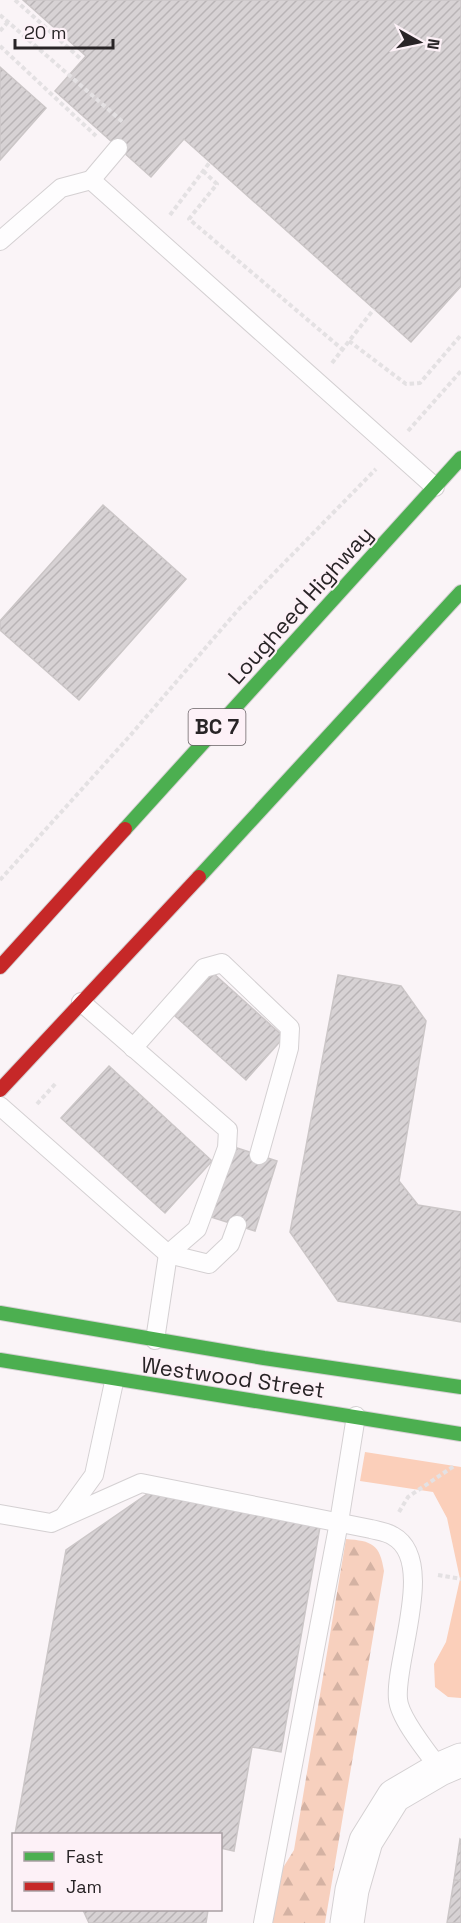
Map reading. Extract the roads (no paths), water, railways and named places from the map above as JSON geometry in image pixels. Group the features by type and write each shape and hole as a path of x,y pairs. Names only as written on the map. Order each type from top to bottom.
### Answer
{"main road":[{"name":"Lougheed Highway","path":"0,967 461,458"},
{"path":"0,1090 389,673 461,592"},
{"name":"Westwood Street","path":"0,1313 155,1340 461,1387"},
{"name":"Westwood Street","path":"0,1360 114,1382 356,1416 461,1434"}],"street":[{"path":"346,1923 352,1890 366,1841 394,1796 450,1765"}],"lane":[{"path":"0,241 61,188 91,180 117,150"},
{"path":"91,180 435,488"},
{"path":"134,1048 204,968 222,963 290,1028 289,1048 259,1155"},
{"path":"81,1002 228,1130 227,1148 197,1229 168,1254 155,1340"},
{"path":"0,1106 168,1254 208,1264 230,1244 237,1225"},
{"path":"58,1519 94,1475 114,1382"},
{"path":"264,1923 339,1522 356,1416"},
{"path":"0,1514 58,1519 141,1483 339,1522 394,1536 408,1553 413,1581 398,1700 416,1739 450,1765"}]}
